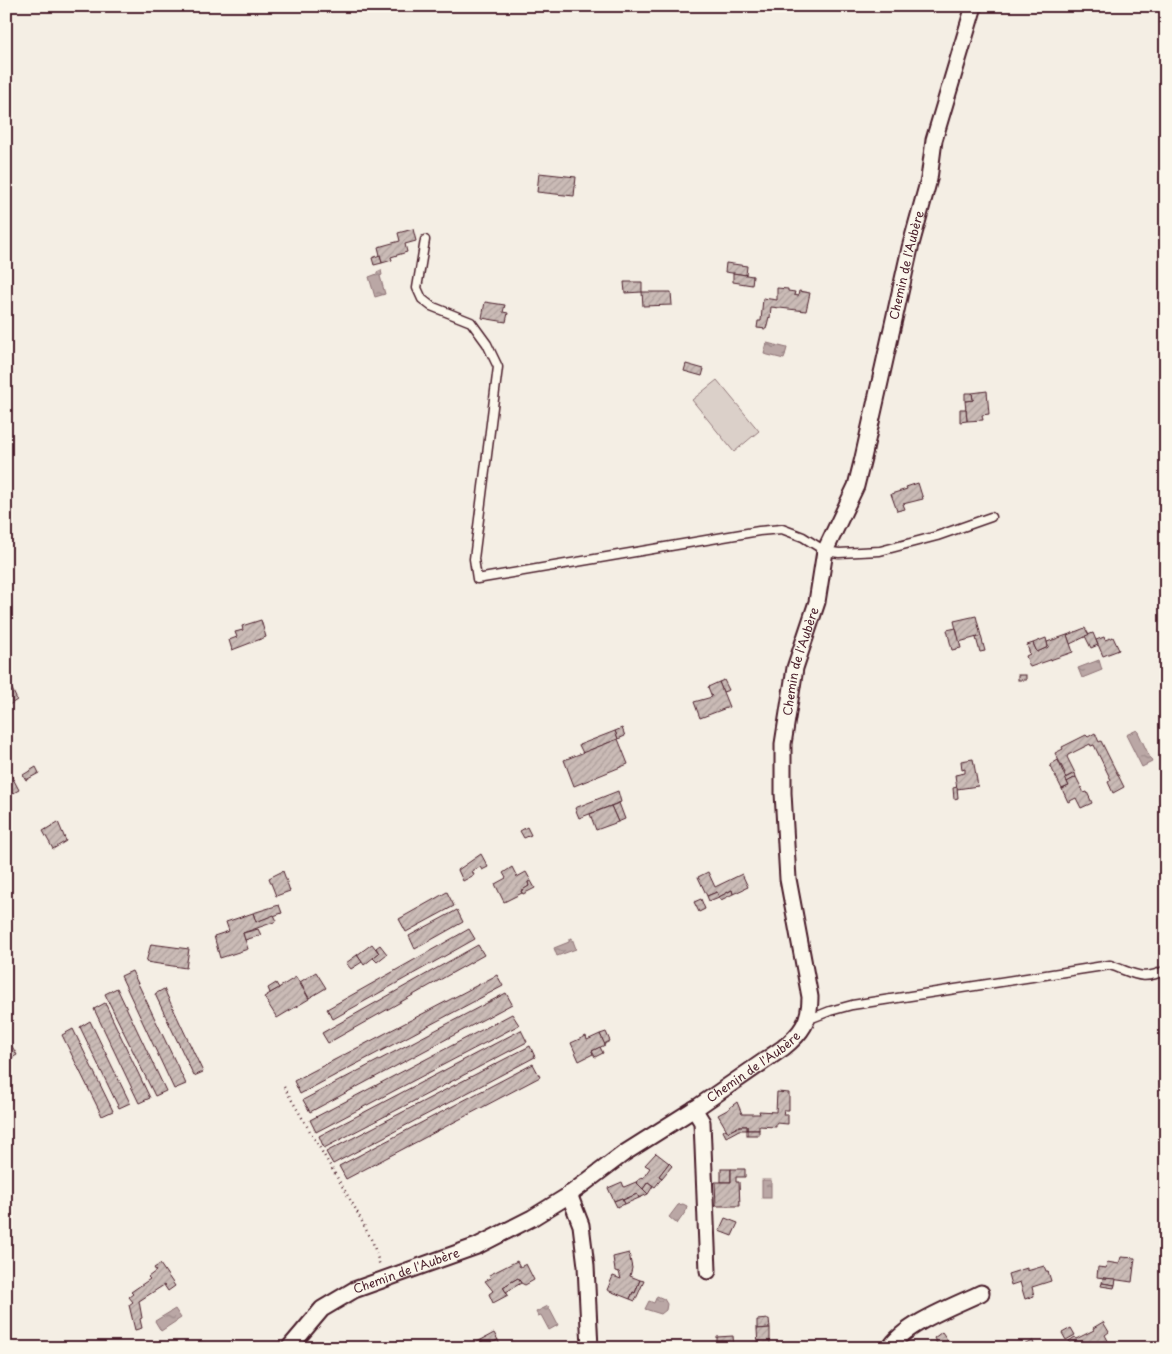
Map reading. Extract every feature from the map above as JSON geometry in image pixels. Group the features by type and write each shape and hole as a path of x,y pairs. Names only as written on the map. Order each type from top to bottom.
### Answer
{"street":[{"name":"Chemin de l'Aubère","path":"289,1348 322,1309 354,1290 477,1246 532,1218 569,1194 623,1154 694,1109 788,1044 802,1030 810,1009 810,997 788,879 783,793 783,744 794,668 817,602 825,551 856,486 910,248 929,179 934,140 974,6"},
{"path":"694,1109 702,1122 708,1271"},
{"path":"569,1194 581,1225 586,1266 590,1348"},
{"path":"890,1348 893,1342 915,1325 981,1293"}],"lane":[{"path":"425,240 417,288 422,300 472,322 487,344 498,368 474,559 477,579 758,531 782,530 803,537 825,551 839,553 880,551 937,536 991,517"},
{"path":"807,1020 852,1005 1110,965 1144,977 1166,970"}],"path":[{"path":"284,1087 355,1208 373,1243 381,1264 376,1282"}],"shaded area":[{"path":"717,380 759,431 734,452 692,400"}],"water":[{"path":"381,270 382,275 380,276 385,294 375,297 369,277"},
{"path":"767,343 787,348 784,359 764,354"},
{"path":"1099,660 1102,670 1082,678 1078,668"},
{"path":"1137,730 1152,762 1142,767 1126,735"},
{"path":"572,938 576,949 557,956 554,948 569,942 569,939"},
{"path":"762,1180 771,1180 771,1198 762,1198"},
{"path":"683,1204 687,1206 686,1211 677,1224 669,1217 678,1205"},
{"path":"657,1296 664,1299 667,1304 666,1310 661,1314 645,1309 649,1301 654,1303"},
{"path":"548,1306 558,1325 549,1330 541,1315 538,1316 536,1312"},
{"path":"175,1309 181,1318 161,1331 155,1321"}],"building":[{"path":"539,173 576,177 574,196 537,192"},
{"path":"413,229 416,241 405,244 407,252 391,257 392,260 382,263 378,247 400,241 398,233"},
{"path":"380,255 382,263 374,265 372,258"},
{"path":"726,263 747,266 746,275 725,272"},
{"path":"733,273 753,276 752,285 733,282"},
{"path":"624,282 642,282 642,292 625,293"},
{"path":"777,288 788,289 788,291 795,292 794,295 798,296 799,291 810,293 806,311 771,307 766,329 757,328 758,321 761,321 763,298 777,300"},
{"path":"642,292 671,292 672,305 643,306"},
{"path":"485,302 505,305 503,312 508,313 506,322 482,318"},
{"path":"686,364 704,369 702,376 684,371"},
{"path":"987,391 989,414 982,415 983,420 967,421 965,401 973,400 972,393"},
{"path":"965,393 972,393 973,400 965,401"},
{"path":"960,409 966,409 967,421 960,422"},
{"path":"918,483 923,499 903,504 905,509 897,511 891,494"},
{"path":"976,616 981,636 959,642 954,621"},
{"path":"261,620 266,637 232,650 229,640 237,637 235,632 243,630 242,626"},
{"path":"956,628 961,648 952,650 947,630"},
{"path":"1085,628 1089,635 1070,644 1067,635"},
{"path":"1093,633 1098,645 1091,648 1085,636"},
{"path":"1067,635 1073,652 1030,667 1026,656 1030,654 1027,645 1033,643 1037,652 1048,647 1047,642"},
{"path":"981,636 985,651 980,652 976,638"},
{"path":"1104,637 1105,640 1113,637 1119,650 1103,656 1096,640"},
{"path":"1046,638 1048,647 1037,652 1033,643"},
{"path":"1018,675 1026,675 1026,680 1018,680"},
{"path":"724,680 729,690 723,692 719,682"},
{"path":"719,682 729,707 700,718 694,702 712,697 708,687"},
{"path":"12,689 17,700 6,707 6,691"},
{"path":"622,728 625,736 618,739 615,731"},
{"path":"615,731 618,739 583,753 579,745"},
{"path":"1095,733 1099,742 1101,741 1124,787 1113,793 1108,782 1111,780 1094,745 1091,746 1090,744 1068,755 1067,757 1075,773 1065,778 1063,774 1065,773 1055,753 1063,749 1062,747 1086,735 1088,737"},
{"path":"618,739 628,764 574,786 564,760"},
{"path":"973,759 978,786 957,789 955,775 965,773 965,769 962,770 961,761"},
{"path":"1058,760 1069,786 1062,789 1050,765"},
{"path":"36,767 39,773 26,780 23,775"},
{"path":"9,771 19,790 6,797 6,772"},
{"path":"1075,773 1076,777 1067,782 1065,778"},
{"path":"1076,777 1084,793 1087,792 1092,803 1081,808 1076,798 1068,802 1062,789 1069,786 1067,782"},
{"path":"957,787 958,798 954,799 953,788"},
{"path":"618,791 621,802 579,818 575,808"},
{"path":"619,803 625,819 618,822 611,806"},
{"path":"611,806 618,822 596,830 590,814"},
{"path":"58,822 66,841 53,849 43,831"},
{"path":"527,827 531,835 524,838 520,831"},
{"path":"481,854 488,867 482,870 480,867 472,871 474,875 463,881 458,870"},
{"path":"512,867 517,877 526,872 531,881 528,882 529,886 521,891 522,893 504,902 495,884 506,878 503,873"},
{"path":"283,871 290,891 276,896 269,878"},
{"path":"708,872 715,887 742,874 748,887 733,894 732,890 719,897 717,892 707,896 698,877"},
{"path":"531,881 535,888 523,894 521,891 529,886 528,882"},
{"path":"732,890 733,894 721,900 719,897"},
{"path":"447,892 454,906 406,932 399,919"},
{"path":"717,892 719,897 709,901 707,896"},
{"path":"701,899 705,909 699,912 694,902"},
{"path":"279,905 282,913 256,922 253,913"},
{"path":"457,910 463,922 415,949 409,936"},
{"path":"253,913 256,922 274,915 277,921 243,933 248,949 220,958 214,936 229,931 226,922"},
{"path":"258,929 261,935 245,940 243,933"},
{"path":"469,929 475,939 333,1019 327,1009"},
{"path":"151,944 189,949 186,968 146,962"},
{"path":"372,944 379,953 364,965 357,955"},
{"path":"380,945 387,954 377,962 373,958 379,953 376,948"},
{"path":"478,945 484,955 328,1043 322,1033"},
{"path":"357,955 362,962 351,969 346,963"},
{"path":"132,971 186,1084 174,1089 121,976"},
{"path":"316,972 326,988 309,998 300,982"},
{"path":"497,975 503,986 300,1094 294,1081"},
{"path":"296,977 309,999 277,1018 264,997"},
{"path":"276,983 279,988 270,993 268,988"},
{"path":"117,988 166,1091 155,1096 105,994"},
{"path":"164,989 203,1072 194,1076 155,994"},
{"path":"506,993 512,1004 310,1112 303,1100"},
{"path":"105,1003 150,1098 139,1103 94,1009"},
{"path":"512,1014 519,1025 316,1132 310,1120"},
{"path":"90,1021 130,1103 119,1108 80,1027"},
{"path":"73,1029 113,1111 102,1116 62,1035"},
{"path":"521,1030 527,1042 324,1148 319,1136"},
{"path":"606,1032 610,1041 604,1044 600,1034"},
{"path":"600,1034 605,1045 592,1051 593,1054 579,1061 571,1043 586,1036 587,1040"},
{"path":"9,1041 17,1055 6,1061 6,1043"},
{"path":"530,1046 535,1057 333,1164 326,1152"},
{"path":"600,1047 603,1053 595,1057 592,1051"},
{"path":"533,1064 540,1077 346,1179 339,1166"},
{"path":"777,1092 789,1093 789,1110 784,1110 783,1115 788,1115 788,1124 776,1123 776,1127 759,1126 759,1130 747,1130 747,1126 740,1126 728,1132 718,1115 737,1102 742,1114 760,1114 759,1111 776,1112"},
{"path":"740,1126 747,1126 747,1130 739,1130 726,1137 723,1131 726,1129 728,1132"},
{"path":"747,1130 759,1130 759,1135 747,1135"},
{"path":"656,1153 669,1163 659,1176 662,1178 655,1187 648,1182 643,1189 636,1182 643,1178 650,1168 645,1165"},
{"path":"669,1163 672,1166 662,1178 659,1176"},
{"path":"721,1169 731,1169 731,1182 721,1182"},
{"path":"731,1169 745,1169 745,1177 736,1177 736,1182 739,1182 740,1206 716,1206 715,1182 731,1182"},
{"path":"622,1182 624,1187 636,1182 648,1194 639,1198 637,1194 623,1200 622,1198 614,1201 608,1188"},
{"path":"648,1182 653,1186 648,1194 643,1189"},
{"path":"637,1194 639,1198 625,1204 623,1200"},
{"path":"622,1198 625,1204 617,1207 614,1201"},
{"path":"725,1218 738,1223 732,1236 719,1231"},
{"path":"629,1253 632,1268 630,1276 640,1280 635,1293 633,1292 630,1299 607,1290 613,1276 621,1279 619,1272 615,1271 613,1257"},
{"path":"1121,1257 1135,1258 1132,1282 1097,1277 1098,1267 1106,1268 1107,1262 1119,1264"},
{"path":"517,1261 520,1267 526,1264 534,1280 525,1285 518,1278 503,1287 508,1295 493,1303 489,1294 493,1291 485,1281 491,1278 489,1275"},
{"path":"160,1264 175,1286 168,1291 164,1285 139,1301 142,1328 135,1330 129,1305 133,1302 129,1297 133,1294 131,1292 150,1279 148,1277 156,1271 154,1268"},
{"path":"1044,1266 1046,1271 1048,1271 1051,1281 1032,1287 1034,1296 1025,1299 1020,1282 1011,1285 1008,1274 1027,1268 1027,1271"},
{"path":"518,1278 521,1283 506,1292 503,1287"},
{"path":"1103,1278 1116,1279 1115,1285 1102,1283"},
{"path":"640,1280 644,1281 635,1301 630,1299 633,1292 635,1293"},
{"path":"1102,1283 1115,1285 1114,1288 1101,1286"},
{"path":"769,1319 770,1328 757,1329 757,1320"},
{"path":"1103,1322 1109,1332 1105,1335 1112,1348 1073,1348 1069,1341 1094,1330 1093,1328"},
{"path":"770,1328 770,1347 749,1348 758,1347 757,1329"},
{"path":"1071,1328 1075,1335 1066,1340 1062,1333"},
{"path":"942,1332 953,1348 936,1348 938,1346 934,1338"},
{"path":"494,1333 498,1340 484,1346 481,1340"},
{"path":"733,1336 734,1348 717,1348 717,1337"},
{"path":"481,1340 484,1346 477,1348 475,1343"},
{"path":"498,1340 501,1348 485,1348 484,1346"},
{"path":"1033,1341 1035,1348 1015,1348"}]}
